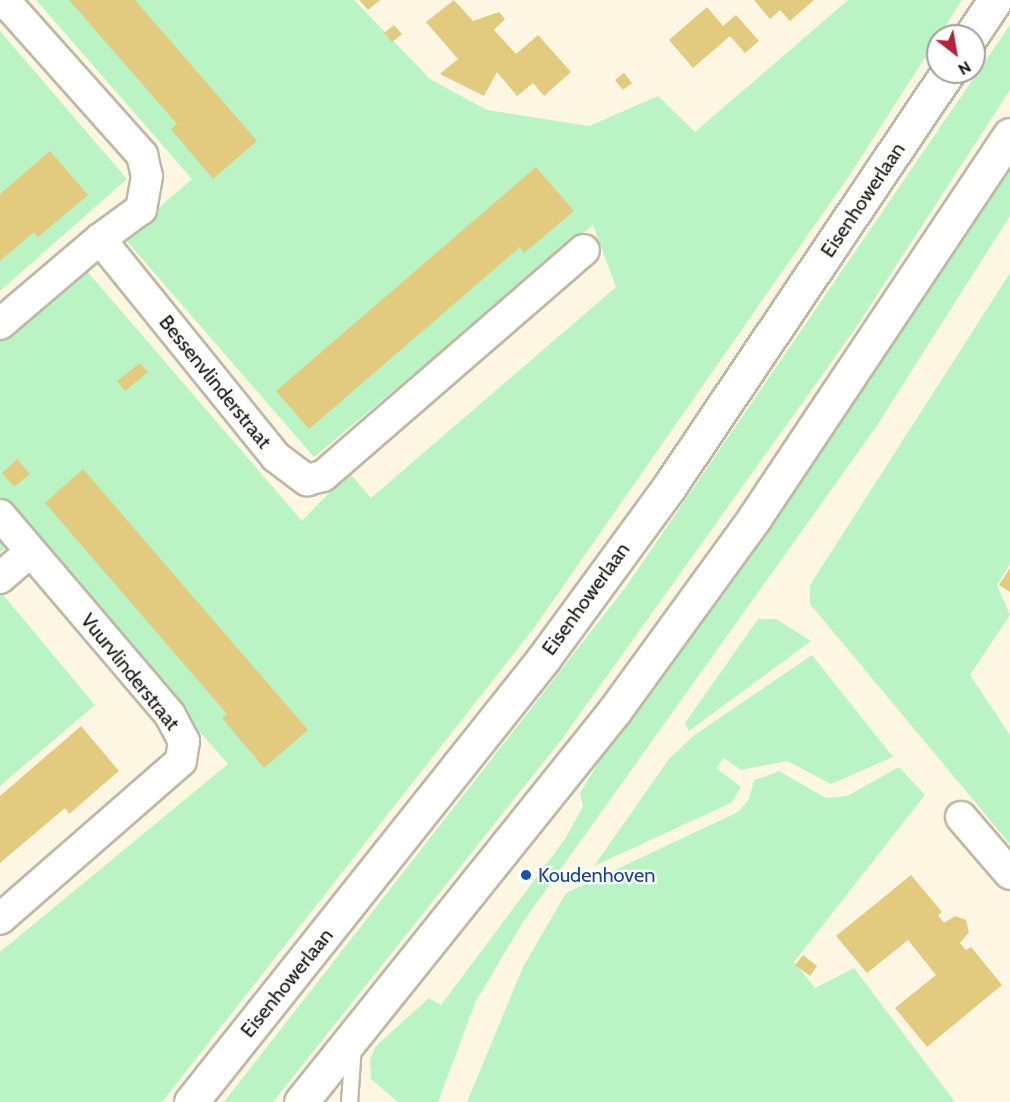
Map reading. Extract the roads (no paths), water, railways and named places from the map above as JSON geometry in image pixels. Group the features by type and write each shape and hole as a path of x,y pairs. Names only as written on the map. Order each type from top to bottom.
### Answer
{"main road":[{"path":"979,24 995,0"},
{"name":"Eisenhowerlaan","path":"191,1102 544,658 675,478 940,84"},
{"path":"302,1102 594,738 734,546 1010,135"}],"street":[{"path":"0,324 100,239 141,209 147,176 142,155 4,0"},
{"name":"Bessenvlinderstraat","path":"100,239 276,457 307,480 324,476 584,250"},
{"name":"Vuurvlinderstraat","path":"0,515 170,715 184,741 181,761 0,919"},
{"path":"0,578 30,552"},
{"path":"961,817 1010,874"}],"lane":[{"path":"349,1102 354,1040"}],"place":[{"name":"Koudenhoven","path":"526,875"}]}
